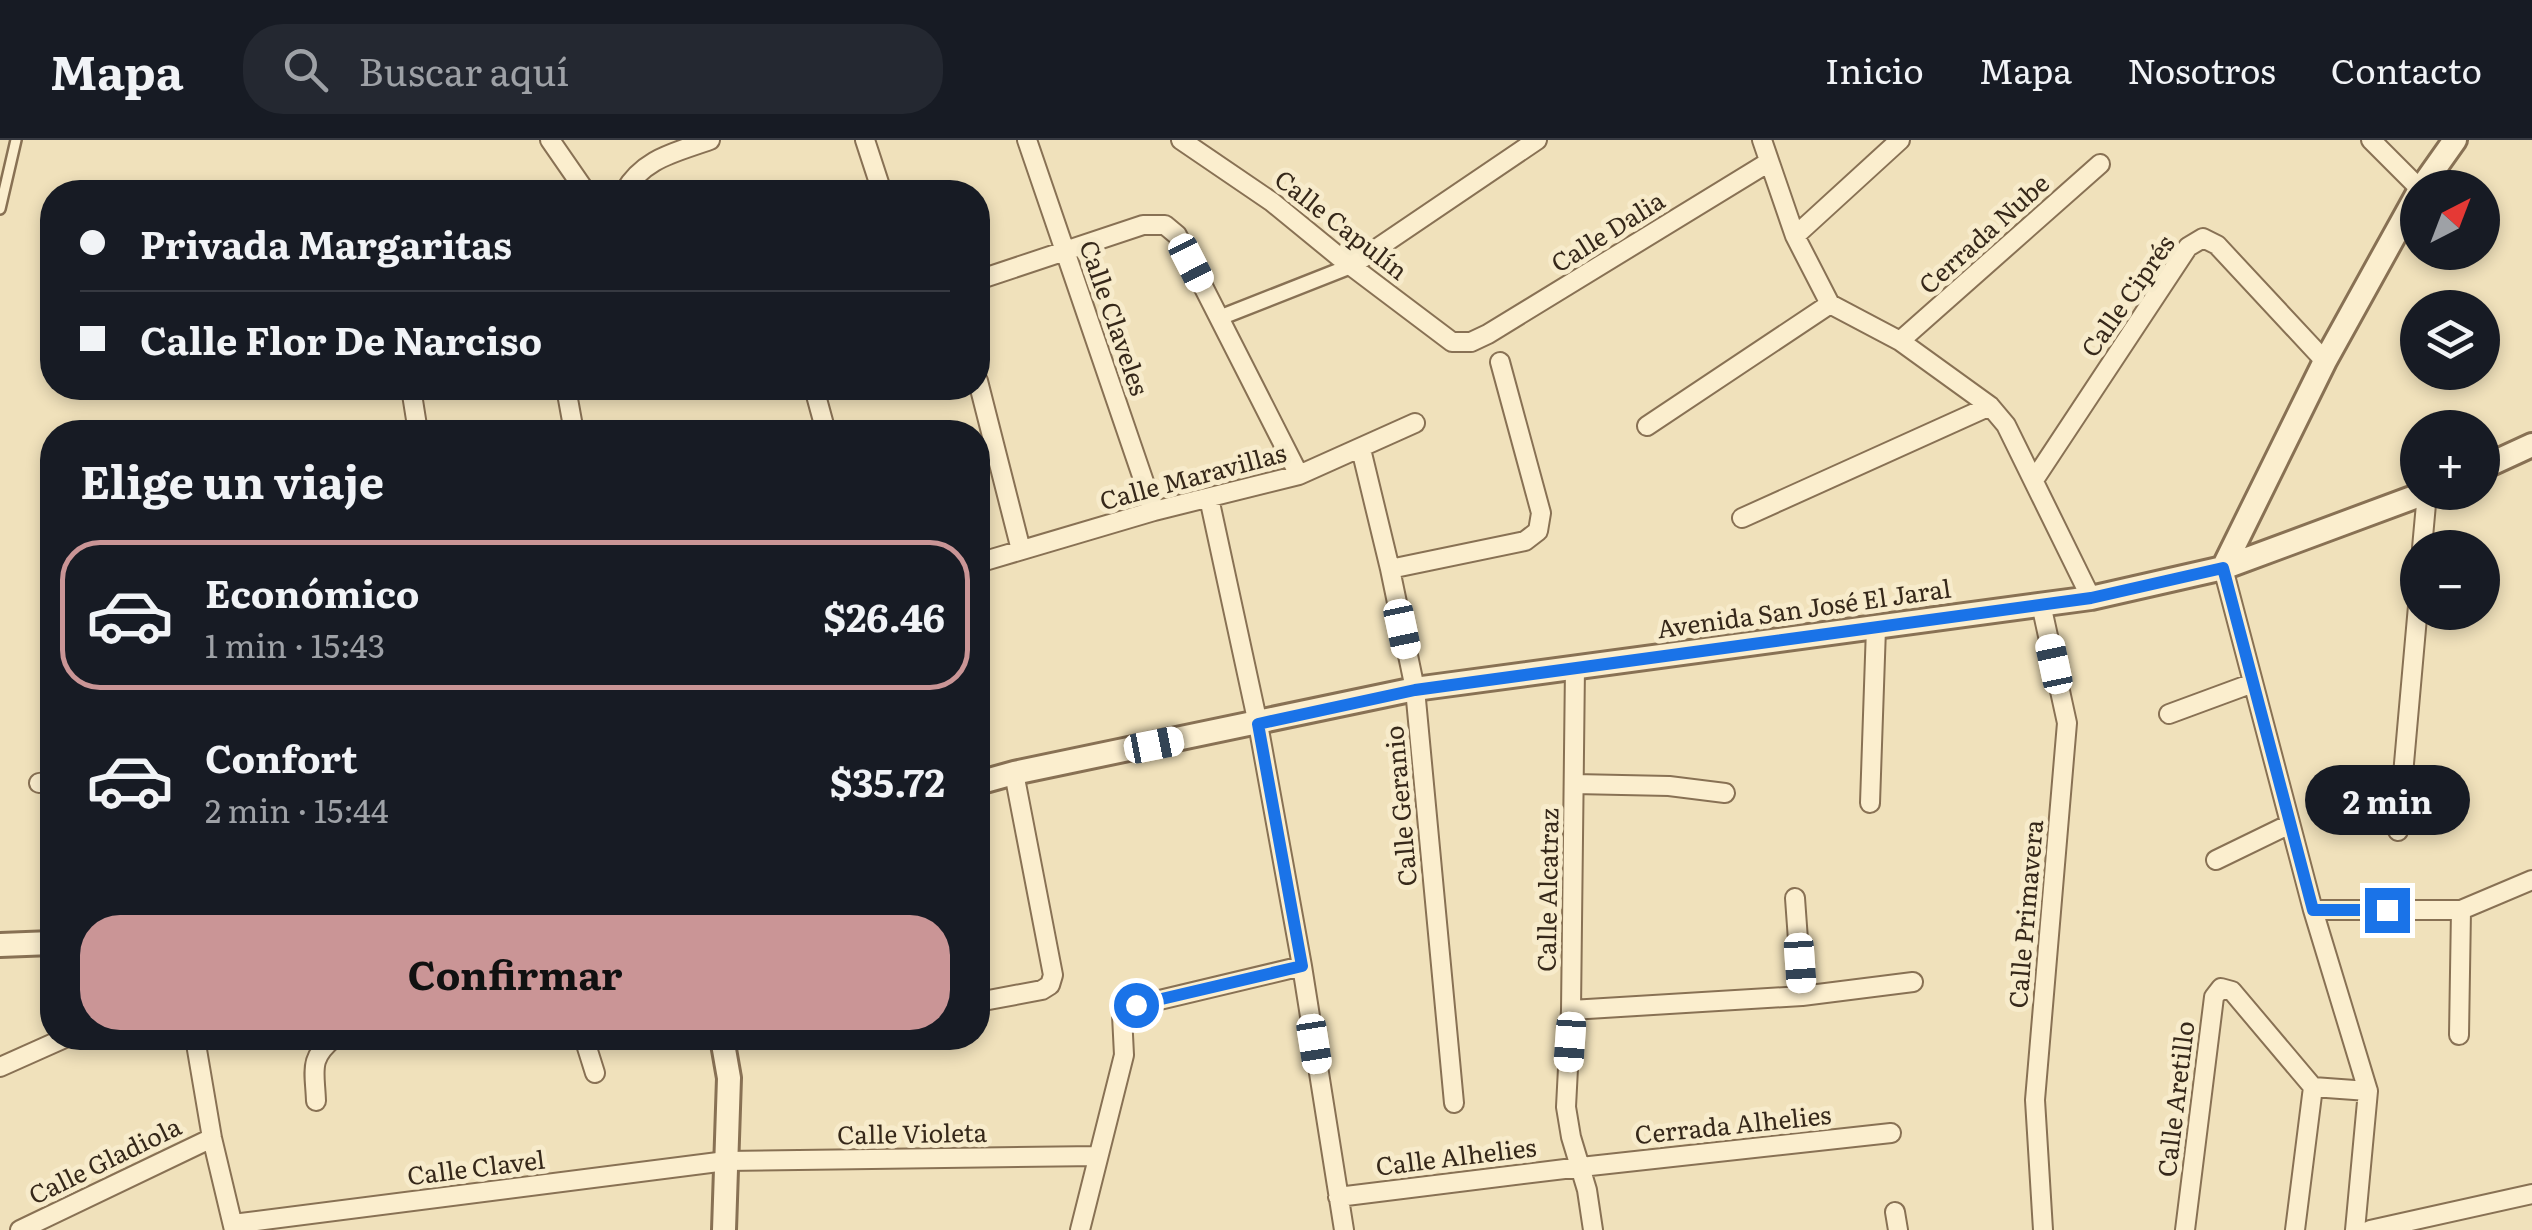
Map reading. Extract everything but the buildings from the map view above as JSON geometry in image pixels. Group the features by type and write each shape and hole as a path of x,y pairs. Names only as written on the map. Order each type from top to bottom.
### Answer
{"street":[{"path":"550,140 578,180"},
{"path":"632,180 652,161 710,140"},
{"path":"865,140 878,180"},
{"name":"Calle Claveles","path":"1027,140 1154,512"},
{"name":"Calle Capulín","path":"1181,140 1272,202 1452,342 1471,342"},
{"path":"1219,318 1351,266 1536,140"},
{"path":"1762,140 1795,236 1830,304 1900,341 1990,406 2006,425 2091,598"},
{"path":"1795,236 1900,140"},
{"path":"2371,140 2400,170"},
{"path":"2433,170 2454,140"},
{"name":"Calle Dalia","path":"1471,342 1769,162"},
{"name":"Cerrada Nube","path":"1900,341 2100,164"},
{"path":"2355,1230 2368,1092 2313,910 2223,568 2326,361 2400,224"},
{"path":"990,276 1142,225 1164,225 1177,236 1299,475"},
{"name":"Calle Ciprés","path":"2034,480 2188,247 2202,238 2217,246 2326,361"},
{"path":"1648,426 1830,304"},
{"path":"1390,569 1524,541 1538,531 1541,513 1500,362"},
{"path":"1742,518 1990,406"},
{"name":"Calle Maravillas","path":"990,559 1299,475 1415,423"},
{"path":"990,428 1021,550"},
{"path":"2500,460 2532,446"},
{"name":"Calle Geranio","path":"1361,449 1415,690 1454,1103"},
{"path":"1209,498 1258,724 1344,1230"},
{"name":"Avenida San José El Jaral","path":"990,780 1415,690 2091,598 2223,568 2400,503"},
{"name":"Calle Primavera","path":"2040,604 2067,724 2035,1100 2043,1230"},
{"path":"1870,804 1876,628"},
{"path":"2398,831 2416,630"},
{"name":"Calle Alcatraz","path":"1575,666 1572,1010 1566,1107 1590,1202 1593,1230"},
{"path":"2169,714 2254,683"},
{"path":"990,1000 1042,990 1050,985 1053,975 1014,773"},
{"path":"1575,784 1669,786 1725,793"},
{"path":"2216,860 2290,824"},
{"path":"2313,910 2461,910 2532,880"},
{"path":"1795,898 1802,996"},
{"path":"2459,1035 2461,910"},
{"path":"0,946 40,943"},
{"path":"1080,1230 1124,1055 1122,1015 1126,1008 1302,966"},
{"path":"1572,1010 1802,996 1913,982"},
{"name":"Calle Aretillo","path":"2185,1230 2214,997 2222,988 2232,991 2312,1087"},
{"path":"0,1067 40,1049"},
{"path":"197,1050 212,1138 234,1227"},
{"path":"316,1101 315,1060 320,1050"},
{"path":"587,1050 594,1073"},
{"path":"724,1050 729,1078 724,1230"},
{"path":"2296,1230 2312,1087 2368,1092"},
{"name":"Cerrada Alhelies","path":"1580,1167 1891,1133"},
{"name":"Calle Gladiola","path":"20,1230 212,1138"},
{"name":"Calle Violeta","path":"726,1161 1098,1156"},
{"name":"Calle Clavel","path":"234,1227 726,1161"},
{"name":"Calle Alhelies","path":"1338,1197 1580,1167"},
{"path":"2370,1230 2532,1194"}],"lane":[{"path":"0,209 16,140"}],"route":[{"path":"1136,1005 1302,966 1258,724 1415,690 2091,598 2223,568 2313,910 2387,910"}]}
